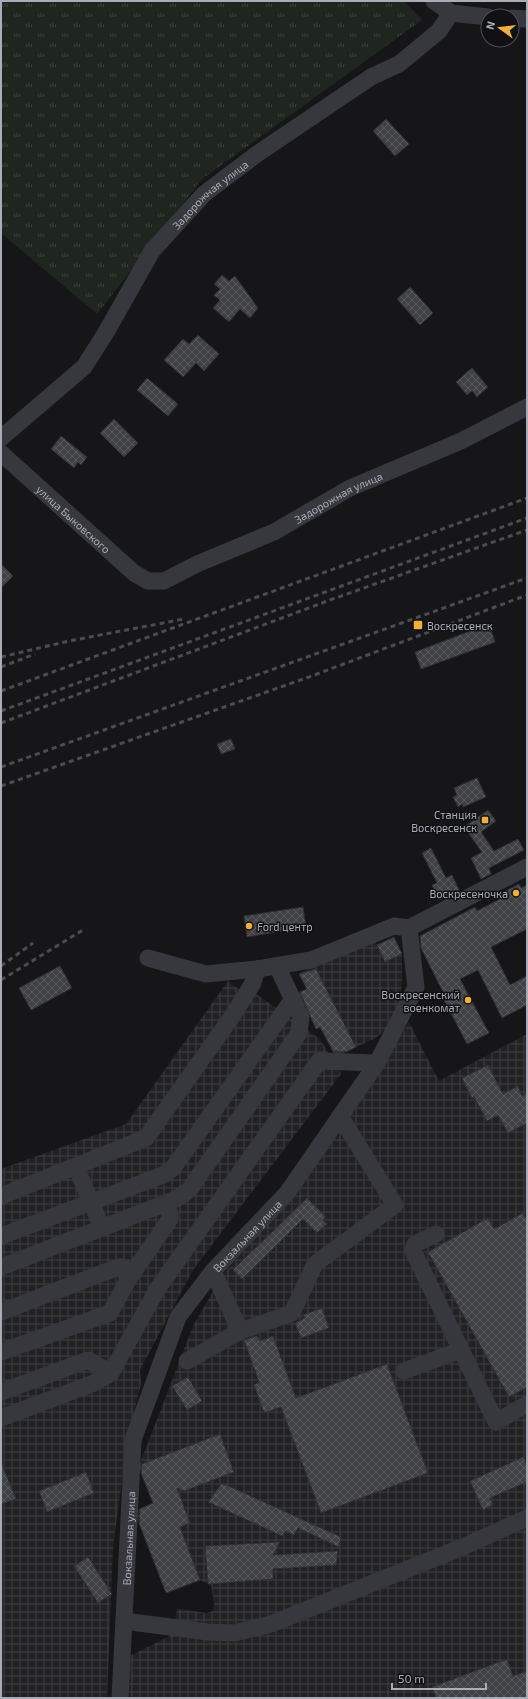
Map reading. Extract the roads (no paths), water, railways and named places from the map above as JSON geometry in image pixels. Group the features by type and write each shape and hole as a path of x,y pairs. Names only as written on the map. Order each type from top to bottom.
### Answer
{"street":[{"path":"434,1 451,13 480,16"},
{"name":"Задорожная улица","path":"1,438 84,367 106,334 152,251 204,194 257,154 371,77 399,64 439,31 451,13"},
{"name":"Задорожная улица","path":"148,581 164,581 197,564 274,532 350,488 461,440 527,407"},
{"name":"улица Быковского","path":"4,460 134,573 148,581"},
{"path":"148,958 206,974 258,969 311,960 394,926 409,928 527,867"},
{"name":"Вокзальная улица","path":"120,1698 133,1440 178,1317 213,1271 287,1193 377,1063 416,987 409,928"},
{"path":"1,1267 176,1200 189,1190 299,1033 301,1017 277,966"},
{"path":"1,1196 146,1138 233,1015 253,983 258,969"},
{"path":"1,1236 163,1175 172,1168 293,999"},
{"path":"1,1418 94,1383 111,1373 158,1288 319,1061 377,1063"},
{"path":"186,1361 240,1331 292,1313 316,1264 395,1205 340,1116"},
{"path":"76,1166 102,1228"},
{"path":"1,1352 110,1313 128,1280 170,1219 170,1214 165,1204"},
{"path":"436,1234 415,1244 413,1251 496,1422 527,1404"},
{"path":"1,1312 118,1267 123,1267 128,1280"},
{"path":"213,1271 240,1331"},
{"path":"404,1371 461,1350"},
{"path":"1,1392 88,1360 111,1373"},
{"path":"124,1621 208,1632 234,1633 271,1624 458,1549 527,1518"}],"railway":[{"path":"1,691 527,498"},
{"path":"1,711 527,518"},
{"path":"1,723 330,600 527,530"},
{"path":"1,767 527,578"},
{"path":"1,786 309,677 527,595"},
{"path":"1,657 69,641 184,619"},
{"path":"1,667 35,654"},
{"path":"1,980 83,930"},
{"path":"1,966 33,943"}],"place":[{"name":"Воскресенск","path":"418,625"},
{"name":"Станция Воскресенск","path":"485,820"},
{"name":"Воскресеночка","path":"516,893"},
{"name":"Ford центр","path":"249,926"},
{"name":"Воскресенский военкомат","path":"468,1000"}]}
